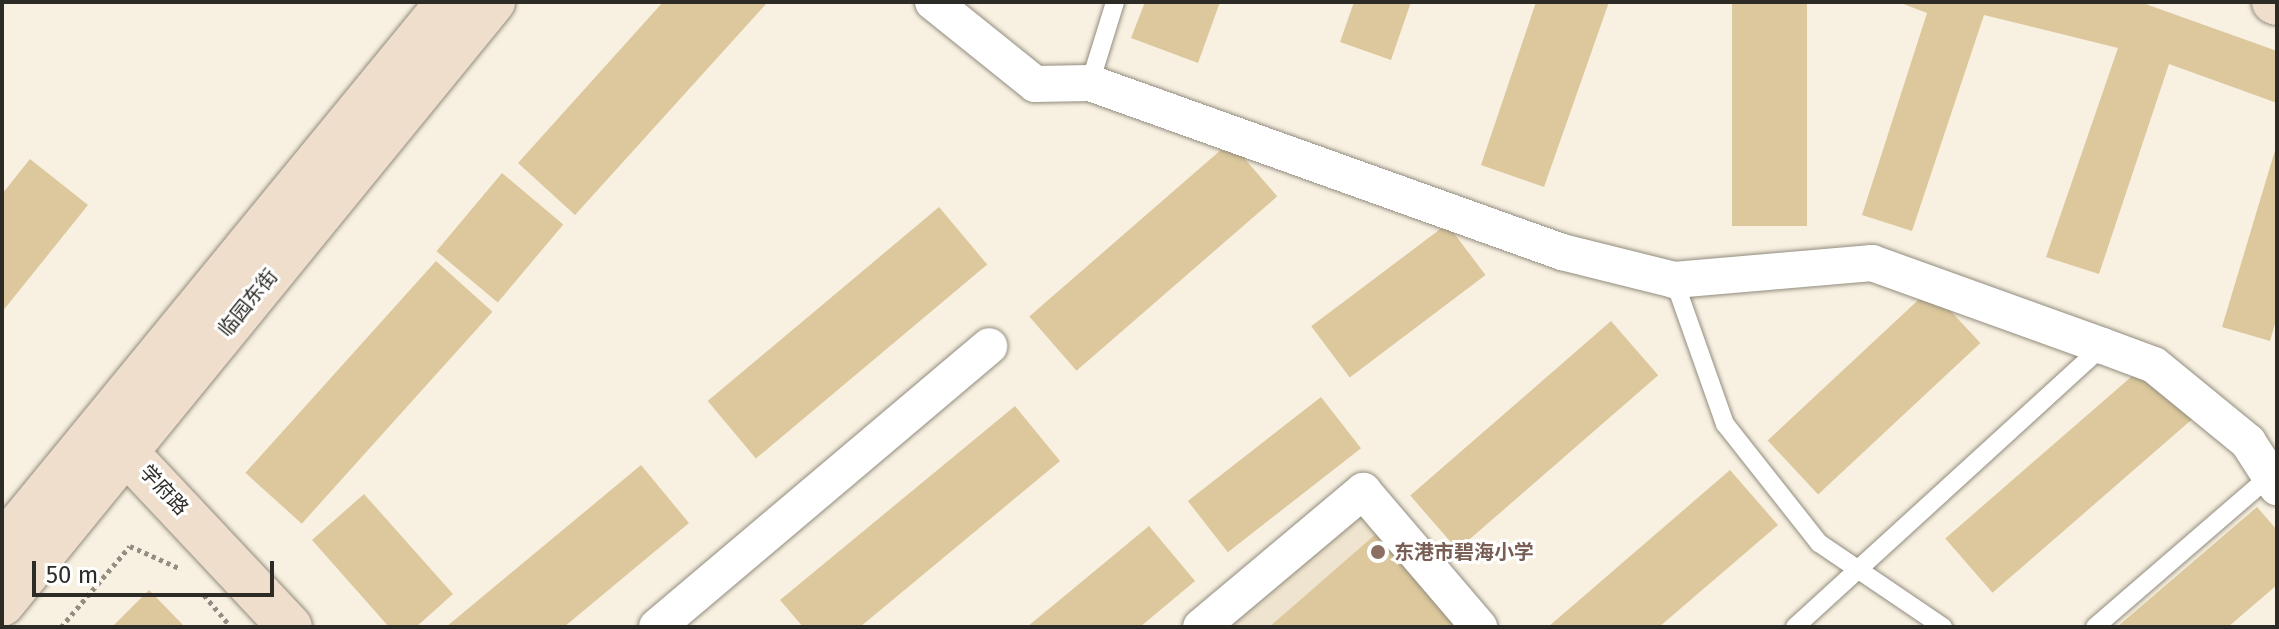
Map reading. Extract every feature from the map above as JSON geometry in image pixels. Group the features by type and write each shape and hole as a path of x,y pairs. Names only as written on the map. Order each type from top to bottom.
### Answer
{"street":[{"name":"临园东街","path":"2,604 114,438 448,2"},
{"name":"临园东街","path":"2,546 114,438 493,2"},
{"path":"933,2 1035,84 1090,83 1562,252 1674,280 1872,263 2154,365 2248,442 2273,481"},
{"path":"657,627 989,346"},
{"name":"学府路","path":"114,438 290,627"},
{"path":"1201,627 1363,491 1479,627"}],"lane":[{"path":"1090,83 1115,2"},
{"path":"1674,280 1725,424 1819,543 1943,627"},
{"path":"1795,627 2103,346"},
{"path":"2095,627 2273,481"}],"path":[{"path":"61,627 130,546 181,569 191,581"},
{"path":"201,592 231,627"}],"shaded area":[{"name":"东港市碧海小学","path":"1387,494 1501,627 1230,627"}],"building":[{"path":"663,2 766,4 575,215 518,163"},
{"path":"1145,2 1220,2 1198,63 1131,38"},
{"path":"1354,2 1411,2 1391,60 1340,42"},
{"path":"1536,2 1609,2 1544,187 1481,165"},
{"path":"1732,2 1807,2 1807,226 1732,226"},
{"path":"1898,2 2140,2 2277,51 2277,103 2169,64 2099,274 2046,257 2118,48 1984,15 1912,231 1862,215 1927,13"},
{"path":"1230,142 1277,196 1076,371 1029,317"},
{"path":"2276,147 2277,317 2270,341 2222,327"},
{"path":"30,159 88,205 2,312 2,194"},
{"path":"502,173 563,224 498,303 436,251"},
{"path":"939,207 987,264 756,459 708,401"},
{"path":"1447,224 1486,275 1350,377 1311,326"},
{"path":"436,261 492,312 302,524 245,473"},
{"path":"1930,289 1980,343 1818,495 1768,440"},
{"path":"1611,321 1658,375 1457,550 1410,496"},
{"path":"2146,364 2193,418 1992,593 1945,539"},
{"path":"1321,397 1361,448 1228,552 1188,501"},
{"path":"1015,406 1060,461 860,627 803,627 780,600"},
{"path":"641,465 689,523 564,627 446,627"},
{"path":"1730,470 1778,525 1659,627 1548,627"},
{"path":"364,494 453,594 416,627 389,627 312,540"},
{"path":"2257,507 2277,530 2277,585 2228,627 2117,627"},
{"path":"1149,526 1195,581 1140,627 1027,627"},
{"path":"1384,527 1471,627 1269,627"},
{"path":"149,590 185,627 112,627"}],"place":[{"name":"东港市碧海小学","path":"1378,552"}]}
